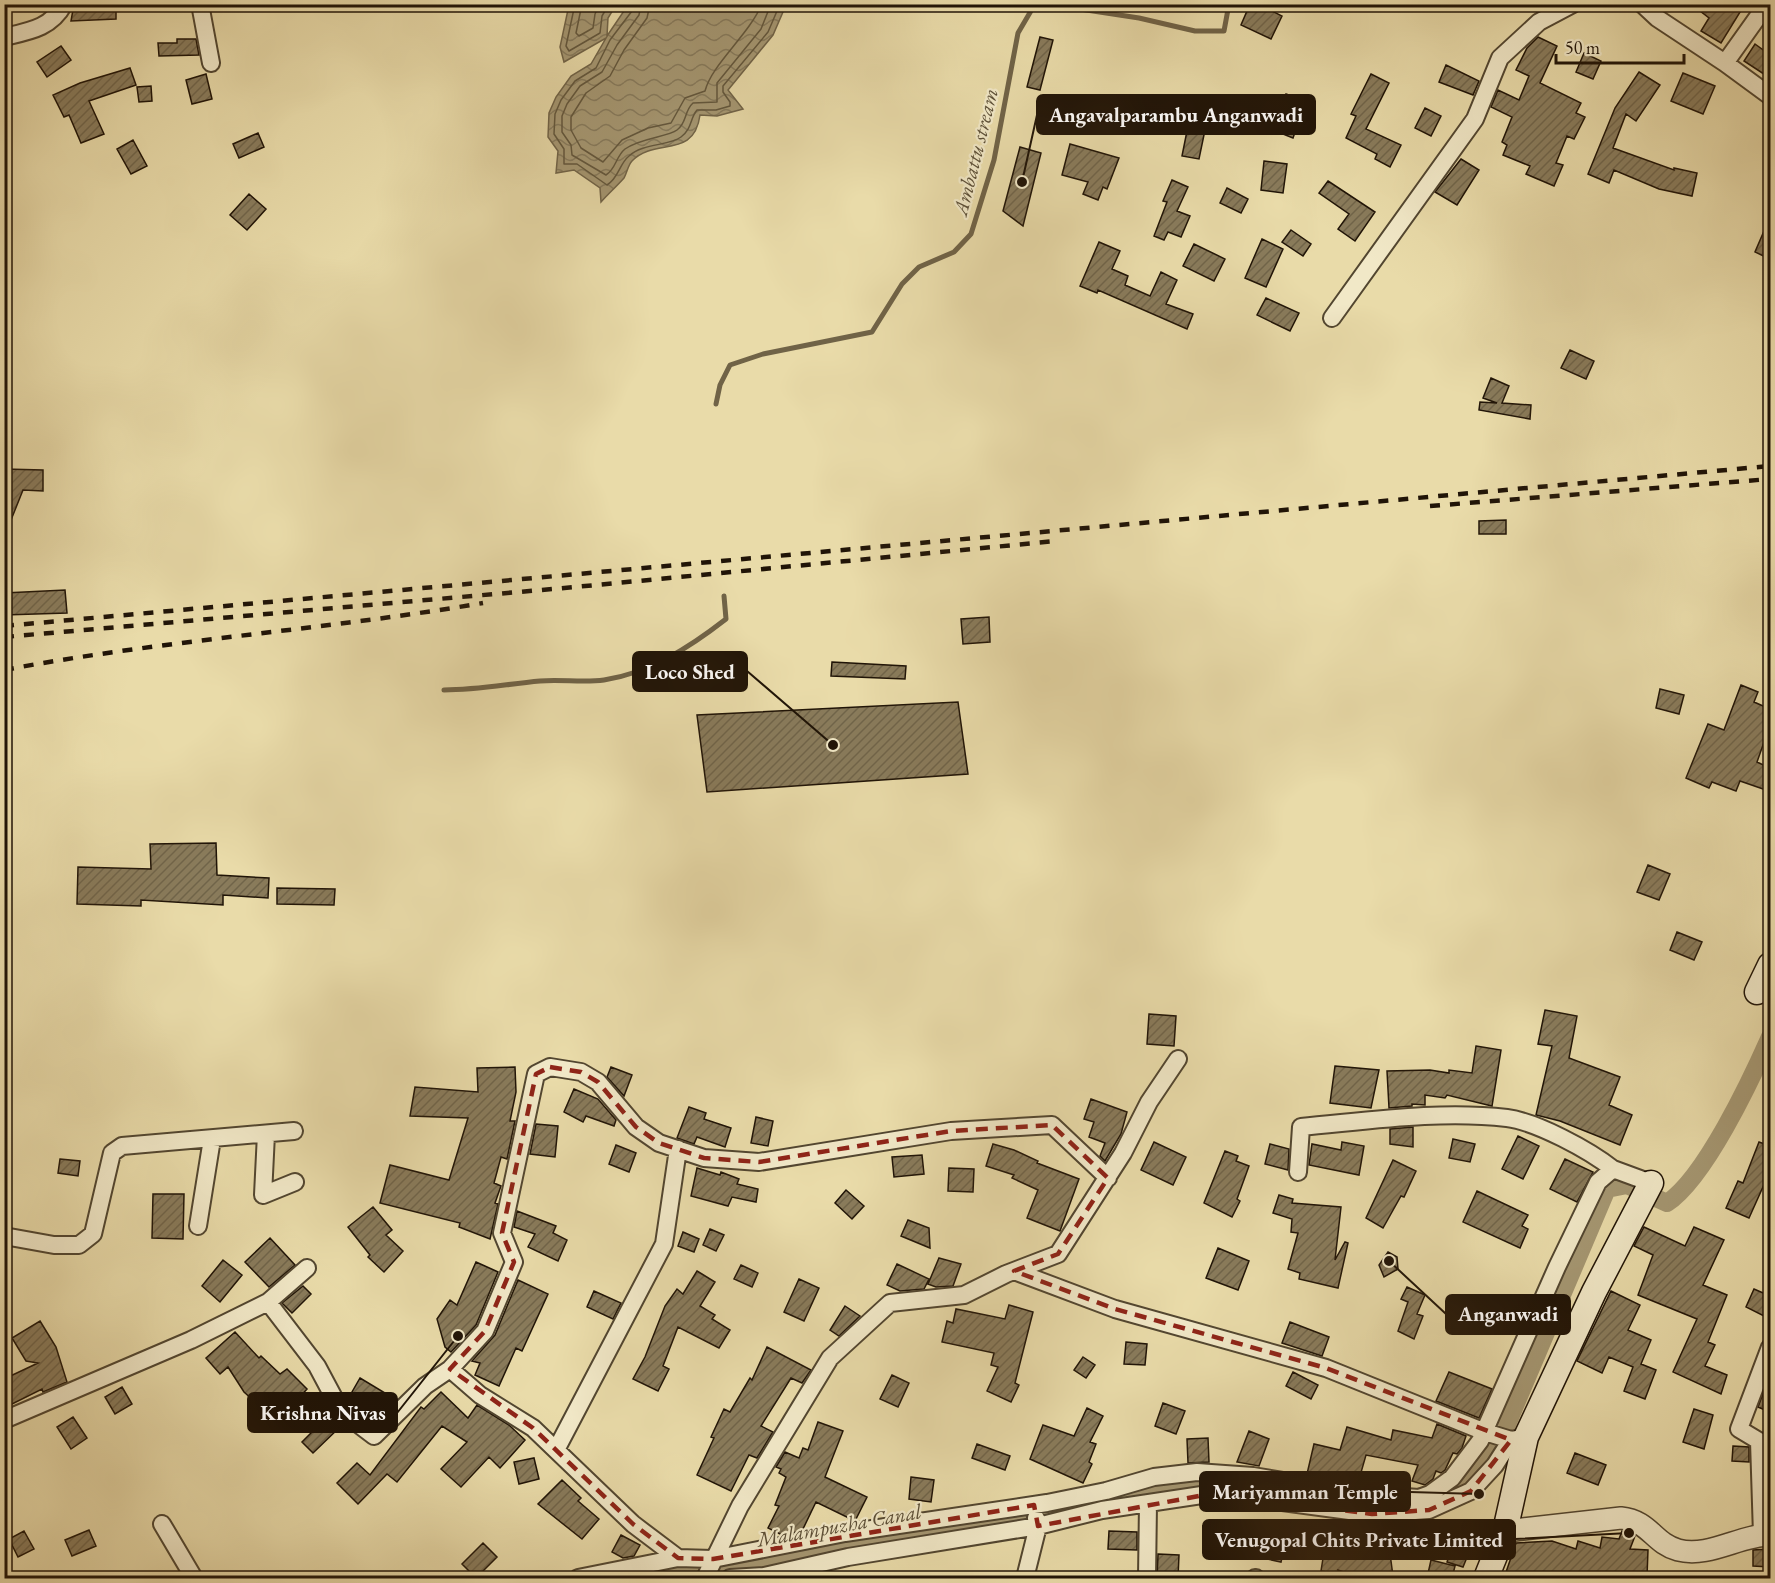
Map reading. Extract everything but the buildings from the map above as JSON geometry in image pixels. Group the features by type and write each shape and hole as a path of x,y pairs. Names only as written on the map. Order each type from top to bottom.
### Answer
{"main road":[{"path":"1757,992 1770,965"},
{"path":"1486,1578 1505,1531 1519,1439 1645,1192"}],"street":[{"path":"4,37 31,30 56,19 64,4"},
{"path":"200,4 212,63"},
{"path":"1332,318 1475,119 1500,58 1539,22 1573,4"},
{"path":"1642,4 1657,18 1770,96"},
{"path":"1725,63 1767,4"},
{"path":"705,1578 740,1506 830,1358 890,1303 964,1295 1014,1271 1058,1254 1124,1154 1149,1102 1178,1059"},
{"path":"268,1302 316,1366 341,1411 374,1436 425,1386 450,1369 485,1330 514,1262 502,1233 536,1074 550,1067 581,1072 598,1082 636,1127 659,1143 704,1158 759,1162 951,1131 1052,1125 1108,1178"},
{"path":"1298,1172 1301,1127 1415,1117 1509,1118 1590,1151 1645,1192"},
{"path":"4,1236 54,1245 80,1245 93,1234 112,1153 122,1146 294,1131"},
{"path":"266,1134 263,1195 295,1182"},
{"path":"198,1227 212,1139"},
{"path":"556,1450 664,1244 678,1149"},
{"path":"578,1578 678,1558 713,1559 845,1533 1106,1491 1154,1477 1197,1472 1253,1476 1363,1494 1419,1498 1452,1478 1485,1432 1557,1267 1598,1182 1613,1170"},
{"path":"4,1420 191,1340 268,1302 307,1268"},
{"path":"1014,1271 1115,1309 1326,1368 1485,1432 1519,1439"},
{"path":"1505,1531 1621,1518 1636,1520 1677,1549 1697,1552 1766,1535 1759,1441 1739,1429 1770,1347"},
{"path":"450,1369 480,1395 532,1428 633,1524 678,1558"},
{"path":"730,1578 764,1576 848,1557 1038,1526 1102,1510 1215,1493 1372,1514 1429,1510 1471,1491 1519,1439"},
{"path":"1025,1578 1038,1526 1034,1504"},
{"path":"1148,1504 1148,1578"},
{"path":"162,1524 194,1578"}],"highlighted area":[{"path":"550,1067 581,1072 598,1082 636,1127 659,1143 704,1158 759,1162 951,1131 1052,1125 1108,1178 1058,1254 1014,1271 1115,1309 1326,1368 1511,1440 1471,1491 1429,1510 1372,1514 1215,1493 1038,1526 1034,1505 713,1559 678,1558 633,1524 533,1428 450,1369 485,1331 514,1262 502,1233 536,1074"}],"water":[{"path":"569,5 616,5 608,18 607,36 628,5 786,5 773,35 728,90 743,109 717,116 700,115 696,129 690,138 682,143 641,154 632,161 624,178 601,202 600,188 574,170 556,173 558,151 548,137 549,113 556,97 571,76 591,64 606,38 564,62 560,47"}],"waterway":[{"name":"Ambattu stream","path":"716,404 720,385 730,365 763,354 872,332 902,284 919,267 954,252 971,234 994,160 1018,33 1035,4"},
{"name":"Ambattu stream","path":"1047,4 1139,18 1195,31 1224,31 1229,4"},
{"path":"444,690 528,682 596,681 621,677 653,665 684,649 726,619 724,596"},
{"name":"Malampuzha Canal","path":"1425,1503 1472,1474 1487,1458 1503,1434 1607,1189 1627,1185 1667,1203 1682,1190 1726,1127 1770,1037"},
{"name":"Malampuzha Canal","path":"1097,1500 1175,1487 1233,1484 1287,1493 1355,1500"},
{"name":"Malampuzha Canal","path":"663,1578 1024,1516"}],"railway":[{"path":"4,626 1770,466"},
{"path":"1430,506 1770,479"},
{"path":"4,637 575,587 1056,541"},
{"path":"4,670 124,651 363,621 483,603"}],"place":[{"name":"Angavalparambu Anganwadi","path":"1022,182"},
{"name":"Loco Shed","path":"833,745"},
{"name":"Anganwadi","path":"1389,1261"},
{"name":"Krishna Nivas","path":"458,1336"},
{"name":"Mariyamman Temple","path":"1479,1494"},
{"name":"Venugopal Chits Private Limited","path":"1629,1533"}]}
